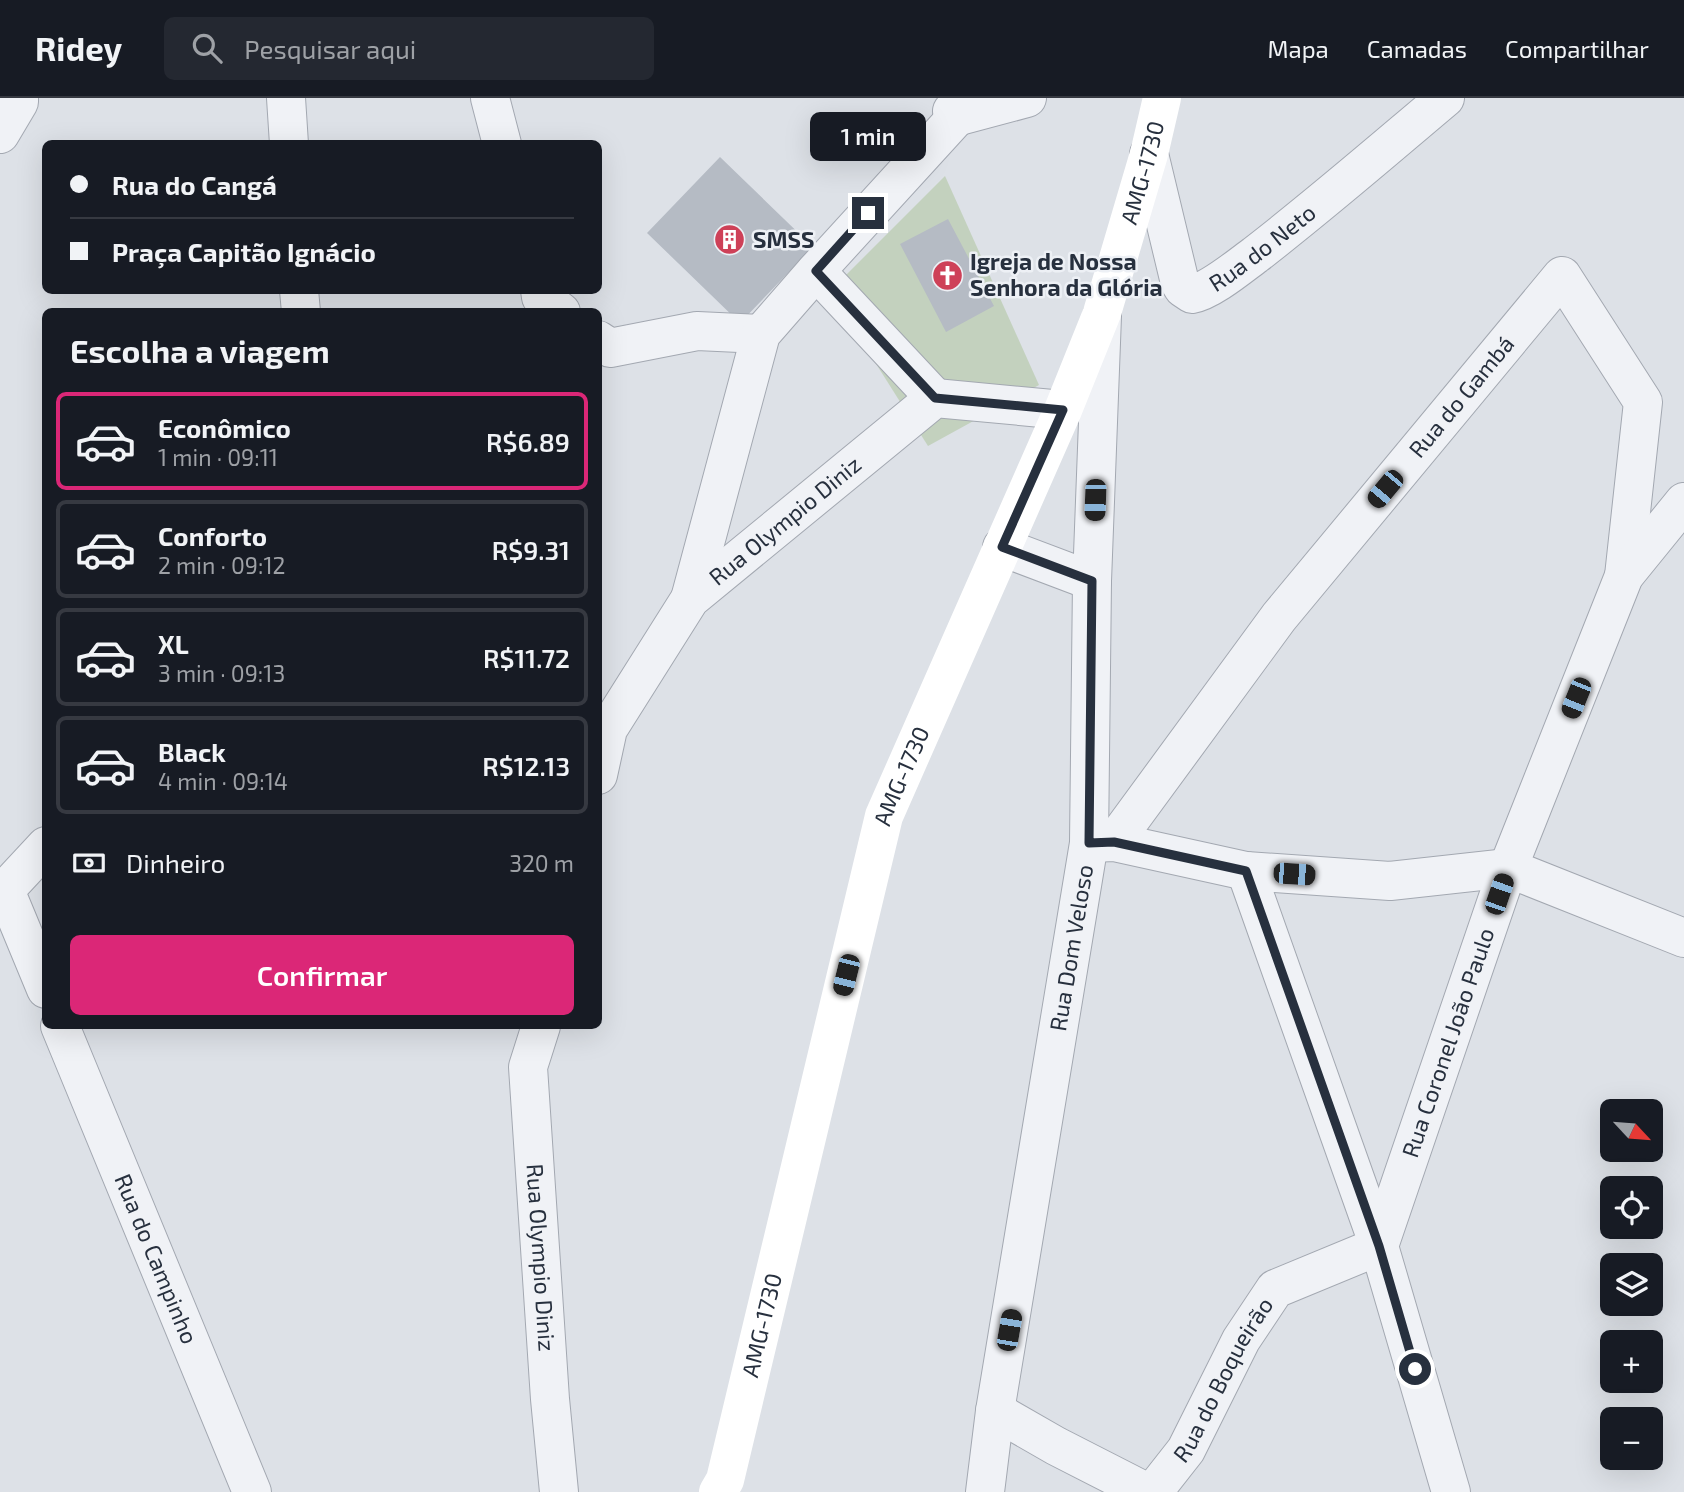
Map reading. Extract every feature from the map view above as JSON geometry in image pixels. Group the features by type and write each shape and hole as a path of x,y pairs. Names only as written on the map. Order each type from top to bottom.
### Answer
{"main road":[{"name":"AMG-1730","path":"721,1488 884,816 1063,410 1102,313 1149,154 1162,98"}],"street":[{"path":"286,98 289,140"},
{"path":"490,98 501,140"},
{"path":"690,600 761,334 958,104 1027,98"},
{"name":"Rua do Neto","path":"1149,154 1180,284 1192,294 1219,281 1247,261 1445,98"},
{"path":"0,134 19,100"},
{"path":"816,271 935,398 1063,410"},
{"name":"Rua do Gambá","path":"1101,843 1279,617 1562,276 1643,402 1624,576"},
{"path":"541,294 556,308"},
{"name":"Rua Dom Veloso","path":"985,1492 995,1411 1101,843 1092,581 1102,313"},
{"path":"602,343 610,348 696,331 761,334"},
{"name":"Rua Olympio Diniz","path":"602,757 608,729 690,600 935,398"},
{"name":"Rua Coronel João Paulo","path":"1379,1246 1508,869 1624,576 1684,502"},
{"path":"1002,547 1092,581"},
{"path":"1101,843 1246,871 1390,881 1508,869 1684,938"},
{"path":"42,850 2,889 42,980"},
{"path":"1246,871 1379,1246 1451,1492"},
{"name":"Rua do Campinho","path":"61,1029 252,1492"},
{"name":"Rua Olympio Diniz","path":"540,1029 528,1067 549,1385 559,1492"},
{"name":"Rua do Boqueirão","path":"1153,1492 1186,1450 1241,1340 1275,1289 1379,1246"},
{"path":"995,1411 1146,1492"}],"green space":[{"path":"945,176 1039,385 928,446 830,291"}],"building":[{"name":"SMSS","path":"720,157 813,247 740,323 647,233"},
{"name":"Igreja de Nossa Senhora da Glória","path":"948,219 994,306 946,332 900,244"}],"place":[{"name":"SMSS","path":"730,240"},
{"name":"Igreja de Nossa Senhora da Glória","path":"947,275"}],"route":[{"path":"868,213 816,271 935,398 1063,410 1002,547 1092,581 1089,843 1114,842 1246,871 1379,1246 1415,1369"}]}
